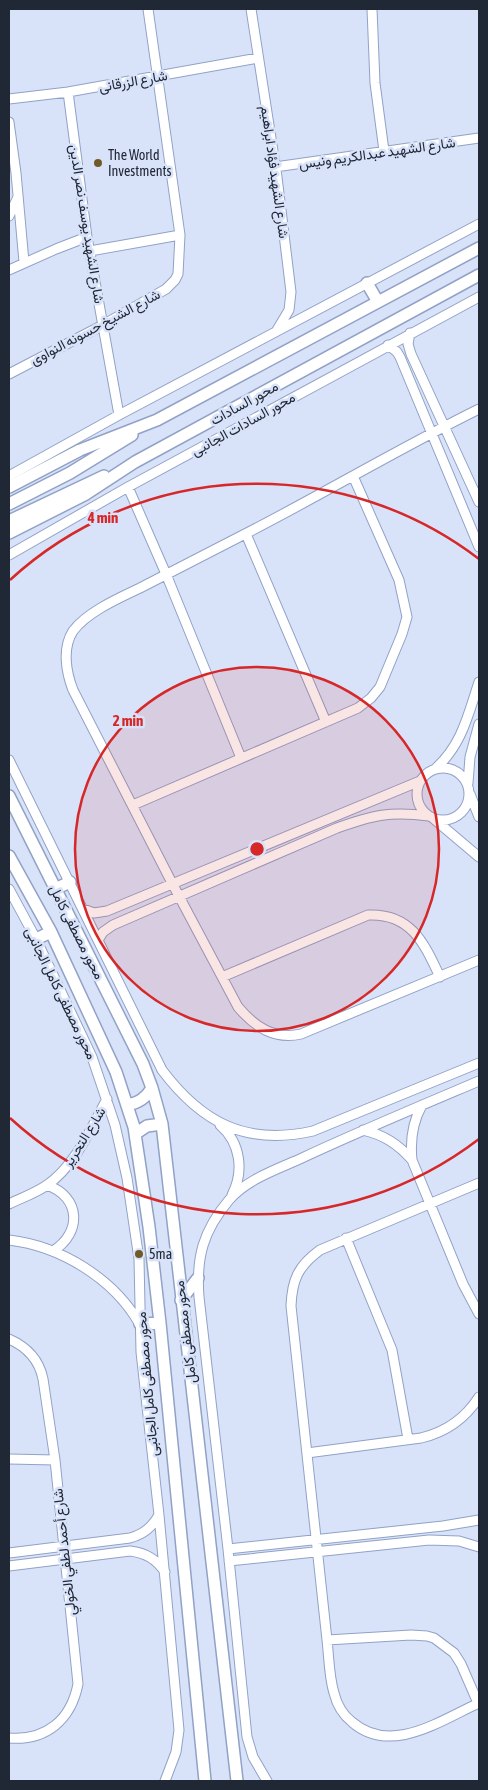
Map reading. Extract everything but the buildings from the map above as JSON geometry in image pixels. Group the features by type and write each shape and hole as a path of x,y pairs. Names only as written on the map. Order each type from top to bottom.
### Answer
{"main road":[{"name":"محور السادات","path":"9,487 80,450 157,420 479,248"},
{"name":"محور السادات","path":"9,533 86,494 135,462 479,275"},
{"path":"367,283 378,302"},
{"path":"9,504 70,472 157,420"},
{"path":"9,521 135,462"},
{"name":"محور مصطفى كامل","path":"9,796 143,1064 162,1124 237,1781"},
{"name":"محور مصطفى كامل","path":"9,856 51,932 116,1072 128,1105 135,1134 148,1217 160,1323 205,1781"},
{"path":"55,889 70,882"},
{"path":"36,939 51,932"},
{"path":"128,1105 144,1098 152,1088"},
{"path":"135,1134 147,1126 162,1124"},
{"path":"182,1300 198,1278"},
{"path":"140,1324 160,1323"}],"street":[{"name":"شارع الشيخ حسونه النواوى","path":"9,374 103,325 166,289 175,280 179,267 180,235 148,9"},
{"name":"شارع الشهيد فؤاد ابراهيم","path":"252,9 292,297 290,310 275,332"},
{"path":"372,9 376,83 384,151"},
{"name":"شارع الزرقانى","path":"9,100 68,92 258,58"},
{"name":"شارع الشهيد يوسف نصر الدين","path":"68,92 87,238 119,415"},
{"path":"9,122 24,262"},
{"name":"شارع الشهيد عبدالكريم ونيس","path":"275,167 479,138"},
{"path":"9,216 18,197"},
{"path":"9,476 119,415 479,224"},
{"path":"90,250 180,235"},
{"path":"9,270 24,262 87,238"},
{"name":"محور السادات الجانبى","path":"9,555 128,487 479,297"},
{"path":"410,333 408,344 410,349 479,502"},
{"path":"388,345 400,357 479,547"},
{"path":"479,409 432,432 246,534 110,603 86,618 72,632 67,652 67,671 73,690 172,883 238,1007 248,1019 265,1031 284,1036 301,1034 479,960"},
{"path":"133,805 358,708 376,692 385,677 402,634 406,617 405,604 399,580 353,476"},
{"path":"128,487 166,574 241,758"},
{"path":"246,534 326,722"},
{"path":"479,682 461,736 450,754 436,769 424,776 420,781 417,797 423,811 479,857"},
{"path":"98,940 103,932 113,924 336,828 368,817 392,813 448,819 455,817 466,807 469,790 470,757 479,724"},
{"path":"9,760 162,1070 184,1097 214,1120 230,1136 238,1156 238,1178 231,1198 206,1232 199,1254 198,1278 247,1737 253,1757 267,1781"},
{"path":"436,769 446,768 456,771 463,777 479,817"},
{"path":"83,909 94,913 107,911 420,781"},
{"name":"محور مصطفى كامل الجانبى","path":"9,889 36,939 100,1077 122,1152 132,1205 139,1259 141,1352 160,1514 179,1730 176,1752 165,1781"},
{"path":"222,977 368,915 377,914 393,918 414,931 429,954 440,977"},
{"path":"214,1120 242,1132 258,1135 295,1135 312,1131 479,1063"},
{"path":"231,1198 262,1177 363,1130 476,1082 467,1068"},
{"name":"شارع التحرير","path":"9,1204 47,1185 69,1164 107,1099"},
{"path":"412,1160 412,1132 422,1105"},
{"path":"363,1130 377,1133 390,1140 412,1160 468,1295 479,1314"},
{"path":"327,1640 411,1635 434,1638 454,1653 479,1703 402,1736 386,1737 371,1734 358,1727 338,1704 333,1692 327,1640 292,1306 292,1290 295,1278 301,1267 309,1257 320,1250 479,1183"},
{"path":"47,1185 67,1198 74,1220 70,1235 66,1241 53,1251"},
{"path":"346,1238 392,1350 408,1440"},
{"path":"9,1240 24,1242 53,1251 78,1264 107,1285 130,1308 140,1324"},
{"name":"شارع أحمد لطفي الخولي","path":"9,1339 28,1350 41,1368 55,1460 78,1684 76,1695 67,1713 50,1729 30,1737 9,1738"},
{"path":"307,1453 421,1438 445,1430 466,1414 479,1397"},
{"path":"9,1459 55,1460"},
{"path":"9,1553 130,1538 140,1535 155,1523 160,1514"},
{"path":"228,1549 443,1526 479,1520"},
{"path":"229,1561 444,1540 459,1541 479,1546"},
{"path":"9,1566 135,1552 151,1557 165,1573"}],"place":[{"name":"The World Investments","path":"98,163"},
{"name":"5ma","path":"139,1254"}]}
